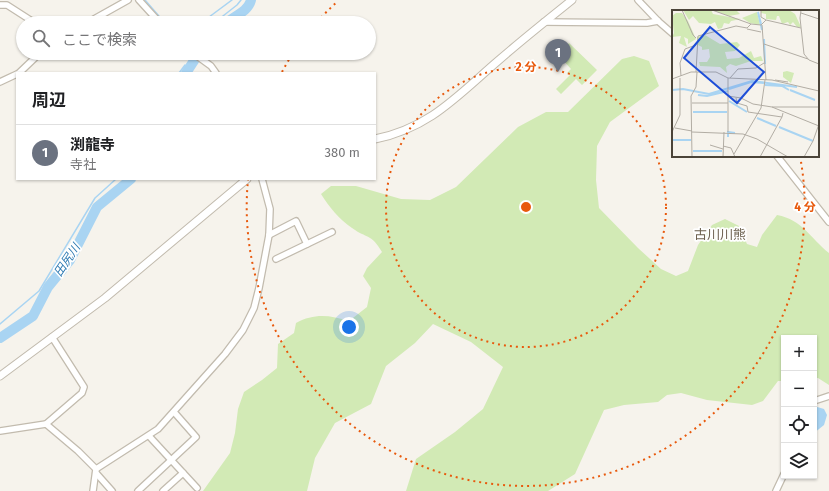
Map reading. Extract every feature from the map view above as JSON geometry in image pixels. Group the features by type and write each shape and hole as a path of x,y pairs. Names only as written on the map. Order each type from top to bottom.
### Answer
{"street":[{"path":"99,16 128,0"},
{"path":"139,0 154,16"},
{"path":"376,139 411,129 432,117 572,0"},
{"path":"638,0 672,33"},
{"path":"0,5 7,5 24,16"},
{"path":"544,22 648,23 658,21"},
{"path":"20,72 33,60"},
{"path":"203,60 215,72"},
{"path":"0,82 16,75"},
{"path":"777,157 828,219"},
{"path":"0,376 105,298 246,180"},
{"path":"93,491 96,471 149,436 174,412 234,344 249,319 259,288 269,235 270,209 262,180"},
{"path":"269,235 296,221 307,244"},
{"path":"276,259 332,232"},
{"path":"0,431 46,424 82,393 84,387 52,337"},
{"path":"817,400 829,396"},
{"path":"138,491 196,437 174,412"},
{"path":"46,424 78,451 112,491"},
{"path":"149,436 197,488"},
{"path":"163,491 183,473"},
{"path":"776,491 782,479"}],"green space":[{"path":"569,43 597,70 582,85 576,79 561,94 556,89 570,75 567,73 571,69 563,60 565,57 561,52"},
{"path":"634,56 649,61 659,86 610,122 597,146 596,180 599,208 661,269 676,276 688,271 698,245 712,225 725,219 739,226 747,244 757,247 762,235 777,215 786,217 800,225 829,253 829,385 817,378 817,335 781,335 781,381 778,381 763,401 752,405 707,400 681,393 667,395 658,402 624,405 604,410 575,474 548,491 406,491 416,459 455,432 483,409 503,367 471,342 433,324 415,343 386,366 371,404 335,423 315,458 307,491 203,491 230,453 235,433 238,409 244,392 277,368 278,344 294,333 296,323 316,316 329,316 349,321 367,307 371,288 363,276 367,268 382,252 372,239 343,221 321,194 331,186 356,186 401,199 430,200 456,187 518,127 546,112 568,112 622,59"}],"water":[{"path":"817,407 824,409 827,415 824,425 817,431"}],"waterway":[{"path":"145,0 159,16"},
{"path":"210,16 232,0"},
{"path":"223,16 241,0"},
{"name":"田尻川","path":"236,16 247,8 251,0"},
{"name":"田尻川","path":"187,72 194,60"},
{"path":"180,72 185,65"},
{"path":"0,324 39,291 95,198 115,180"},
{"name":"田尻川","path":"0,338 33,316 48,287 70,260 97,207 130,180"}],"place":[{"name":"渕龍寺","path":"558,72"}],"district":[{"name":"古川川熊","path":"720,234"}]}
